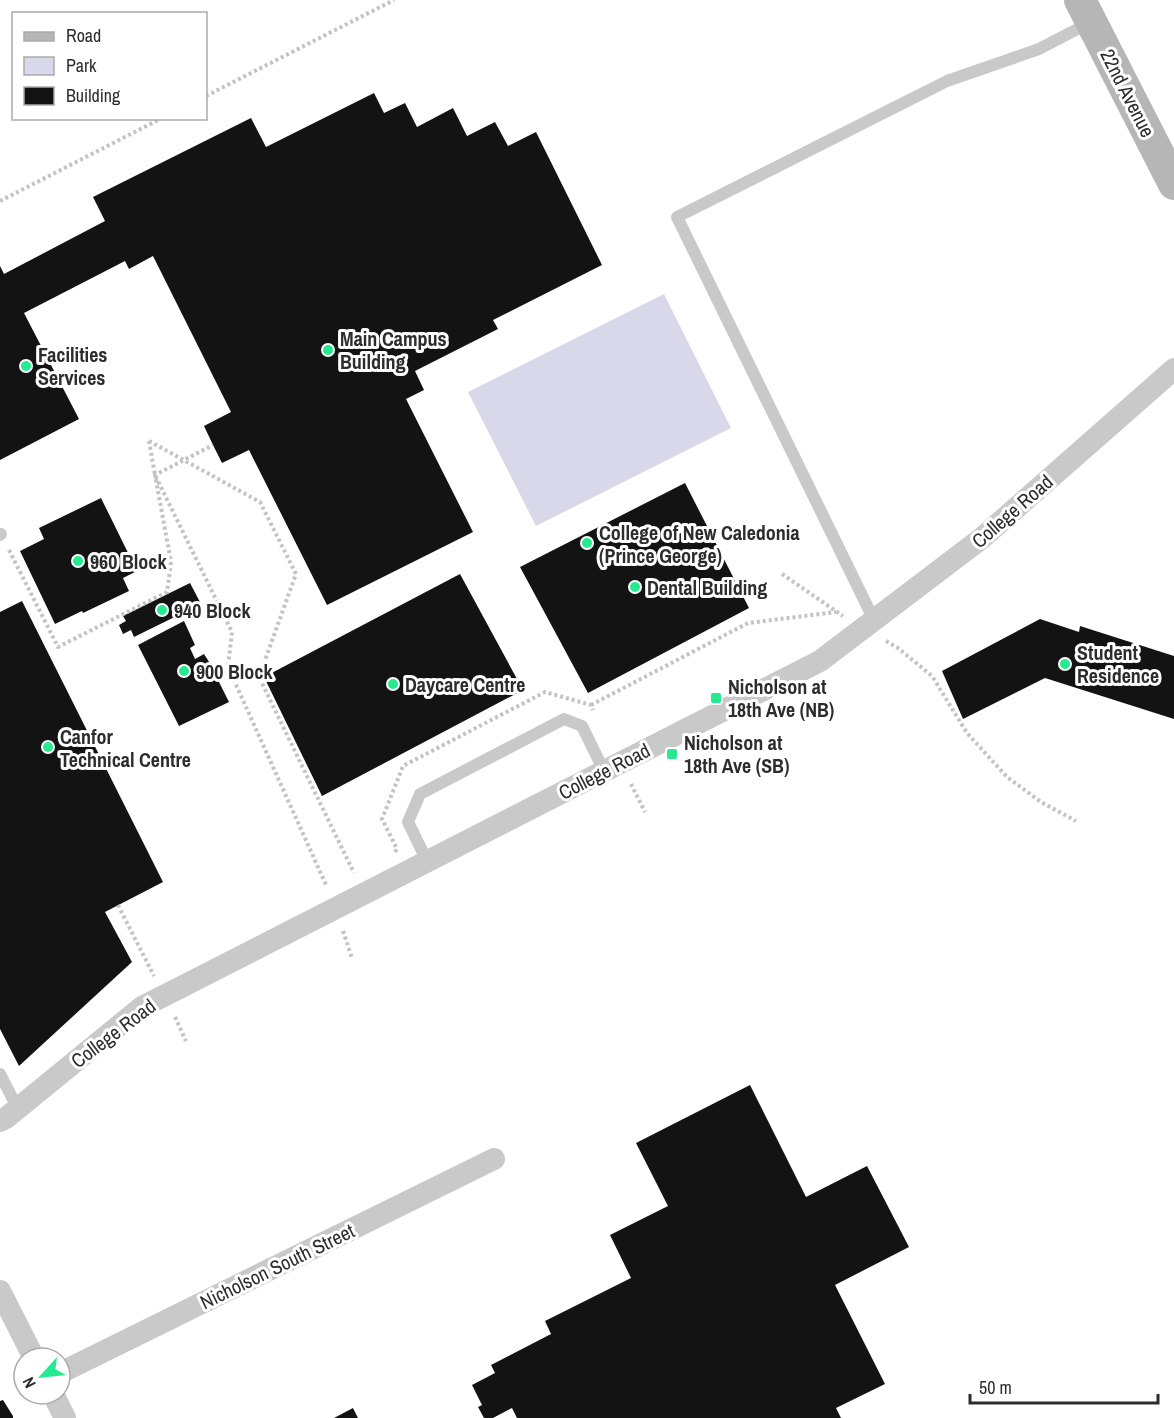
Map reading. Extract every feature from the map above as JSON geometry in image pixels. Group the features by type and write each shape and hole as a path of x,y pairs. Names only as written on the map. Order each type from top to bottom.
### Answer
{"street":[{"name":"22nd Avenue","path":"1084,6 1174,184"},
{"name":"College Road","path":"9,1115 142,1006 820,661 982,538 1174,369"},
{"name":"Nicholson South Street","path":"72,1367 494,1159"},
{"path":"0,1291 28,1346"}],"lane":[{"path":"869,624 677,217 947,81 1039,49 1084,6"},
{"path":"427,861 408,822 420,794 554,724 564,719 582,726 604,771"},
{"path":"0,1074 9,1115"}],"path":[{"path":"207,95 394,0"},
{"path":"0,201 158,120"},
{"path":"1,534 58,647 166,592 171,562 149,441 260,502 296,574 259,677 357,879"},
{"path":"155,475 213,445"},
{"path":"155,475 232,632 228,667 329,893"},
{"path":"782,574 837,612 869,624 932,676 967,734 1006,777 1041,802 1076,821"},
{"path":"591,705 747,624 837,612"}],"green space":[{"path":"664,294 731,428 536,526 468,392"}],"building":[{"name":"Main Campus Building","path":"374,93 384,113 405,103 417,127 453,108 467,136 495,122 508,146 536,132 602,265 493,320 498,329 415,371 424,390 406,399 473,532 327,605 249,450 222,463 213,445 204,426 231,412 153,256 129,269 125,261 24,313 79,419 0,460 0,266 4,274 105,221 93,197 251,118 266,147"},
{"name":"Dental Building","path":"685,483 749,608 588,693 520,567"},
{"name":"960 Block","path":"101,498 137,571 123,578 129,591 55,624 20,551 44,539 39,528"},
{"name":"Daycare Centre","path":"460,574 523,690 322,796 264,677"},
{"name":"940 Block","path":"190,583 201,604 134,637 131,630 123,634 119,625 126,621 123,616"},
{"name":"Canfor Technical Centre","path":"22,601 163,882 105,912 132,962 19,1066 0,1029 0,612"},
{"name":"Student Residence","path":"1040,619 1079,632 1080,626 1174,656 1174,719 1045,678 963,719 942,671"},
{"name":"900 Block","path":"184,621 195,645 190,648 195,659 204,654 211,665 213,664 229,702 179,726 138,645"},
{"path":"750,1085 806,1197 867,1166 909,1247 835,1285 885,1384 836,1408 841,1418 517,1418 512,1408 493,1418 484,1418 478,1407 482,1405 472,1385 495,1373 491,1365 551,1334 545,1321 631,1278 610,1235 668,1206 636,1143"},
{"path":"3,1400 13,1418 0,1418 0,1401"},
{"path":"353,1408 358,1418 334,1418"}],"place":[{"name":"Main Campus Building","path":"328,350"},
{"name":"Facilities Services","path":"26,366"},
{"name":"College of New Caledonia (Prince George)","path":"587,543"},
{"name":"960 Block","path":"78,561"},
{"name":"Dental Building","path":"635,587"},
{"name":"940 Block","path":"162,610"},
{"name":"Student Residence","path":"1065,664"},
{"name":"900 Block","path":"184,671"},
{"name":"Daycare Centre","path":"393,684"},
{"name":"Nicholson at 18th Ave (NB)","path":"716,698"},
{"name":"Canfor Technical Centre","path":"48,747"},
{"name":"Nicholson at 18th Ave (SB)","path":"672,754"}]}
